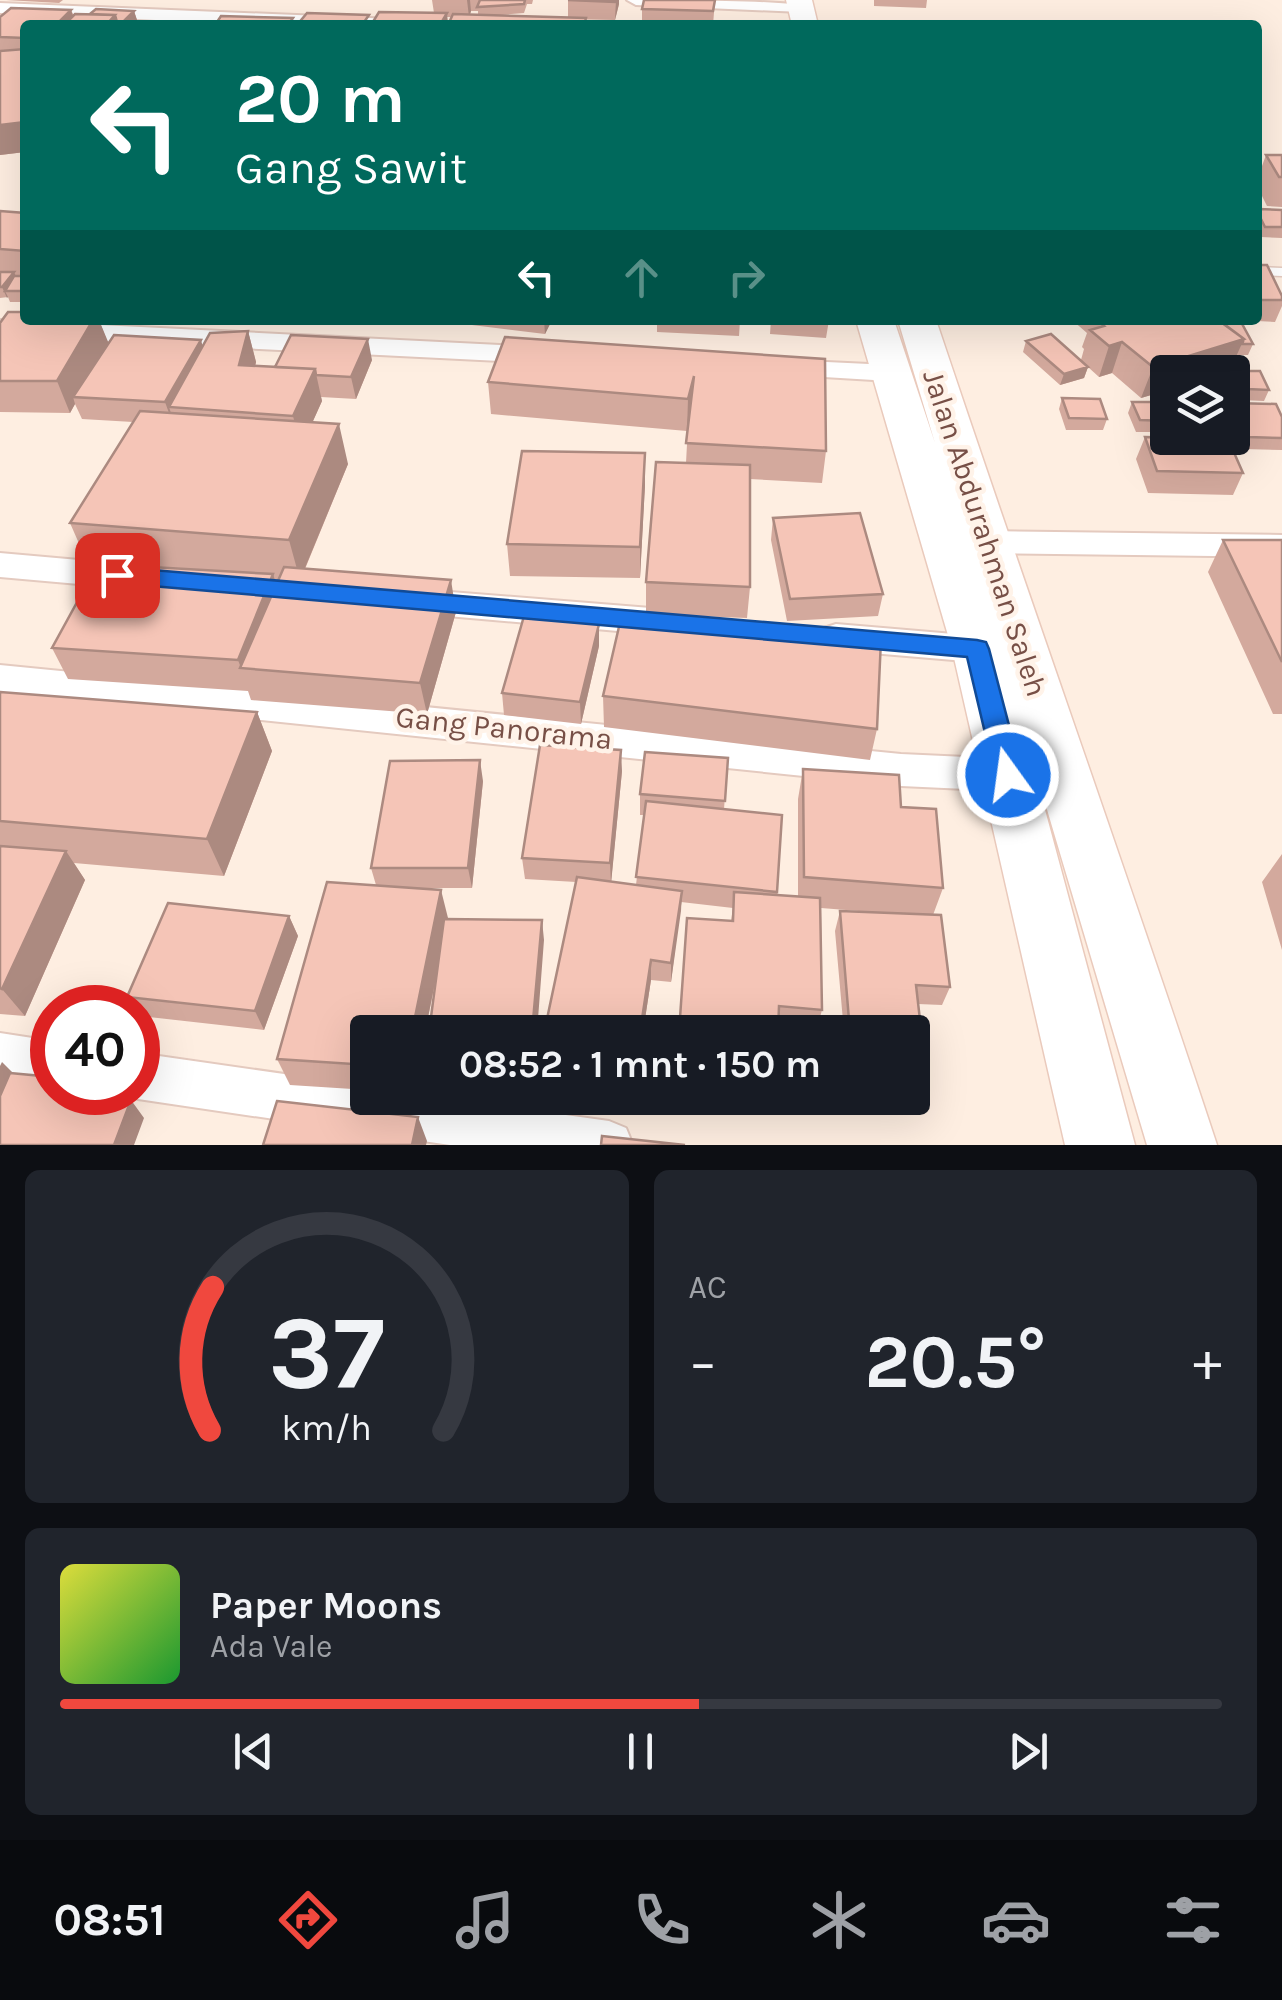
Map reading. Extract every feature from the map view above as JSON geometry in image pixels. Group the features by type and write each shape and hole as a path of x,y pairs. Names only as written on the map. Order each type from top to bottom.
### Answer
{"street":[{"path":"636,0 789,10"},
{"path":"0,8 278,20"},
{"name":"Jalan Abdurahman Saleh","path":"876,325 977,649 1100,1145"},
{"name":"Jalan Abdurahman Saleh","path":"919,325 1084,828 1182,1145"},
{"path":"0,328 574,357"},
{"path":"752,366 890,373"},
{"path":"987,542 1282,546"},
{"path":"0,565 176,580"},
{"path":"371,597 704,626"},
{"path":"801,634 977,649"},
{"name":"Gang Panorama","path":"0,678 901,770 1008,775"},
{"path":"1080,1052 1149,1047"},
{"path":"0,1055 30,1060"},
{"path":"160,1079 609,1145"}],"building":[{"path":"480,0 525,0 524,4 477,7"},
{"path":"644,0 715,0 713,11 642,9"},
{"path":"11,8 71,10 61,20 20,20 20,38 0,37 0,17"},
{"path":"96,9 134,11 125,20 116,20 115,15 90,14"},
{"path":"379,12 447,13 443,20 374,20"},
{"path":"307,13 369,15 366,20 301,20"},
{"path":"75,14 115,15 110,20 69,20"},
{"path":"453,14 586,18 585,20 450,20"},
{"path":"221,16 293,18 292,20 218,20"},
{"path":"20,49 20,123 0,125 0,51"},
{"path":"1266,155 1282,155 1282,177 1279,177"},
{"path":"1262,209 1282,210 1282,227 1265,227"},
{"path":"0,211 20,213 20,251 0,249"},
{"path":"1262,265 1267,265 1282,300 1262,300"},
{"path":"0,272 14,272 2,287 0,287"},
{"path":"14,276 20,276 20,291 5,291"},
{"path":"8,312 20,312 20,325 90,325 57,381 0,381 0,323"},
{"path":"1103,325 1225,325 1244,339 1192,355 1150,355 1150,365 1122,342 1109,346 1090,330"},
{"path":"1225,325 1243,325 1253,344 1242,344 1244,339"},
{"path":"248,331 239,365 315,369 293,416 169,407 210,333"},
{"path":"1051,334 1088,367 1064,374 1026,341"},
{"path":"114,335 201,340 165,402 73,397"},
{"path":"291,335 368,339 351,377 316,375 315,369 275,367"},
{"path":"505,337 825,359 826,451 686,443 694,376 688,399 488,382"},
{"path":"1250,371 1260,371 1269,390 1250,389"},
{"path":"1062,398 1100,399 1107,419 1069,418"},
{"path":"1132,402 1150,402 1150,420 1140,420"},
{"path":"1250,403 1276,404 1282,417 1282,438 1250,437"},
{"path":"140,411 339,424 289,540 70,523"},
{"path":"522,451 645,453 640,547 507,544"},
{"path":"1151,455 1235,455 1243,473 1157,471"},
{"path":"656,462 750,465 750,587 646,582"},
{"path":"860,513 883,594 790,599 773,518"},
{"path":"1223,540 1282,540 1282,662"},
{"path":"98,564 273,574 238,660 52,648"},
{"path":"284,567 451,580 420,683 240,668"},
{"path":"524,616 599,624 580,702 502,693"},
{"path":"621,618 881,639 877,729 603,696"},
{"path":"0,692 257,712 207,839 0,821"},
{"path":"540,745 621,750 610,863 522,858"},
{"path":"645,752 728,758 725,801 640,794"},
{"path":"480,760 468,868 371,868 390,761"},
{"path":"803,769 899,775 901,807 936,809 943,888 804,877"},
{"path":"646,801 782,815 777,892 636,877"},
{"path":"0,846 66,851 2,989 0,988"},
{"path":"577,877 682,891 671,963 651,960 643,1015 548,1015"},
{"path":"327,882 441,890 415,1015 350,1015 350,1064 277,1059"},
{"path":"734,892 820,898 822,1010 779,1006 779,1015 680,1015 687,918 733,921"},
{"path":"168,903 289,916 255,1011 160,1001 160,985 132,985"},
{"path":"840,911 941,915 950,987 916,985 919,1015 849,1015"},
{"path":"444,919 542,920 534,1015 431,1015"},
{"path":"10,1073 30,1075 30,1115 125,1115 114,1145 0,1145 0,1096"},
{"path":"277,1101 350,1109 350,1115 418,1117 412,1145 263,1145"},
{"path":"602,1136 685,1145 601,1145"}],"route":[{"path":"117,575 977,649 1008,775"}]}
